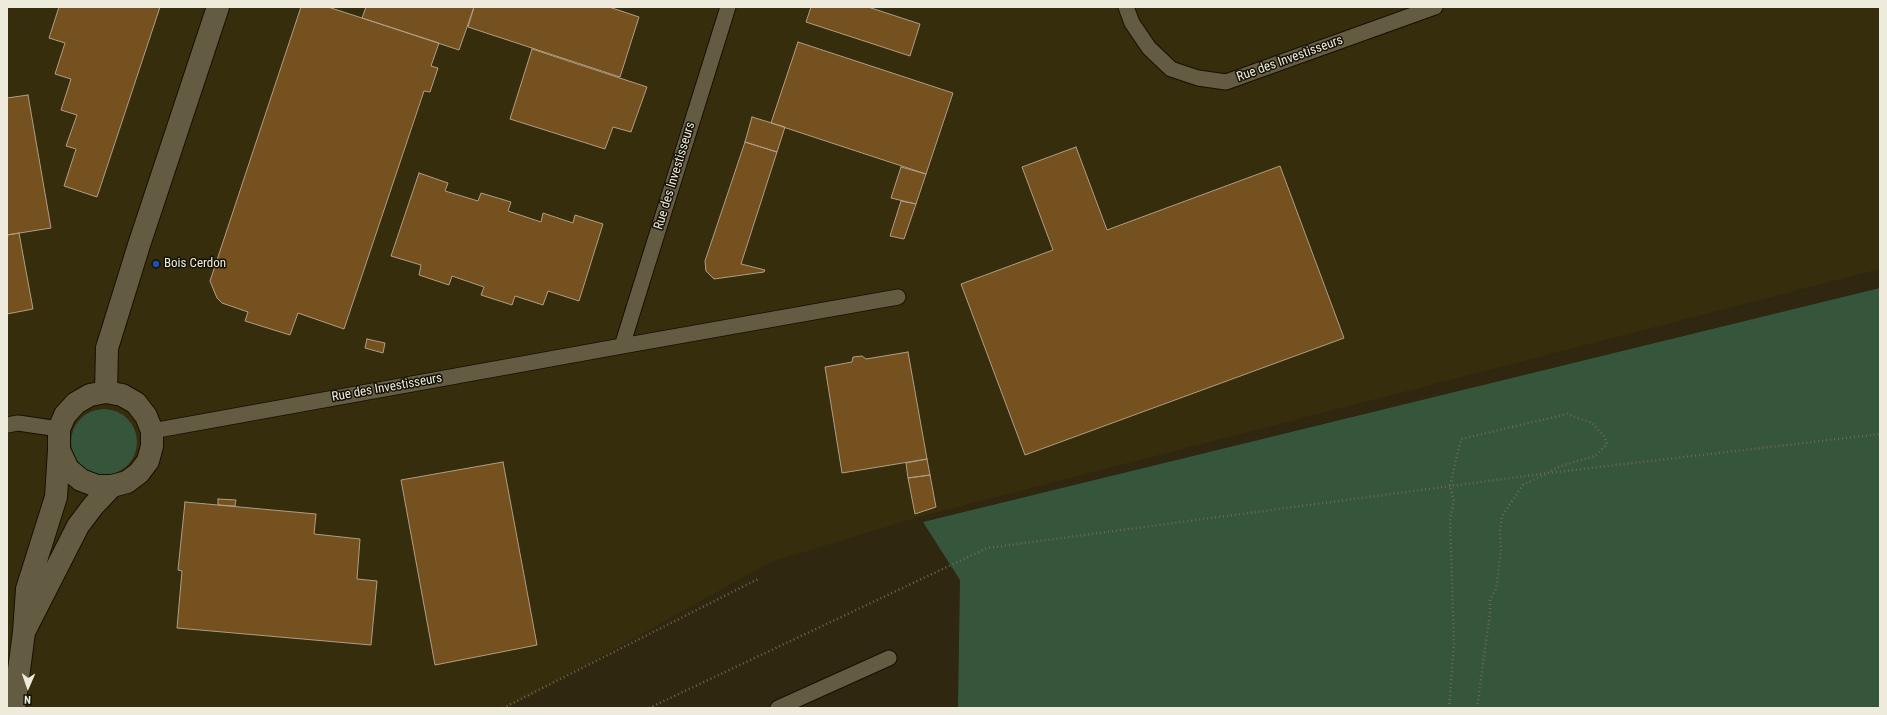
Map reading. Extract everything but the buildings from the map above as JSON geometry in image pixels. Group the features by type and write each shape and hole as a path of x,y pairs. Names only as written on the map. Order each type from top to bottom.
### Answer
{"main road":[{"path":"106,392 107,348 139,245 218,7"},
{"path":"14,708 24,632 27,589 56,497 59,440 65,415 76,403 90,395 106,392 122,395 136,403 146,416 152,431 152,446 148,461 139,473 127,482 112,486 97,486 81,480 68,469 59,440"},
{"path":"24,632 78,526 93,506 112,486"}],"lane":[{"name":"Rue des Investisseurs","path":"622,346 728,7"},
{"name":"Rue des Investisseurs","path":"1126,7 1132,23 1149,48 1172,69 1198,78 1226,82 1435,7"},
{"name":"Rue des Investisseurs","path":"152,431 898,297"},
{"path":"7,425 18,423 59,440"},
{"path":"778,708 890,658"}],"path":[{"path":"1449,708 1454,644 1450,519 1454,501 1450,486 1461,439 1567,414 1592,422 1605,437 1607,444 1595,456 1564,465 1523,485 1502,516 1500,531 1501,550 1496,589 1490,600 1490,614 1477,708"},
{"path":"649,708 987,548 1548,473 1880,434"},
{"path":"503,708 760,578"}],"shaded area":[{"path":"7,7 1880,7 1880,269 919,517 771,562 508,708 7,708"}],"green space":[{"path":"1880,288 1880,708 958,708 960,580 923,522"},
{"path":"97,409 111,409 123,414 132,423 137,435 135,455 128,466 111,475 97,475 85,470 76,461 71,449 71,435 76,423 85,414"}],"place":[{"name":"Bois Cerdon","path":"156,264"}]}
